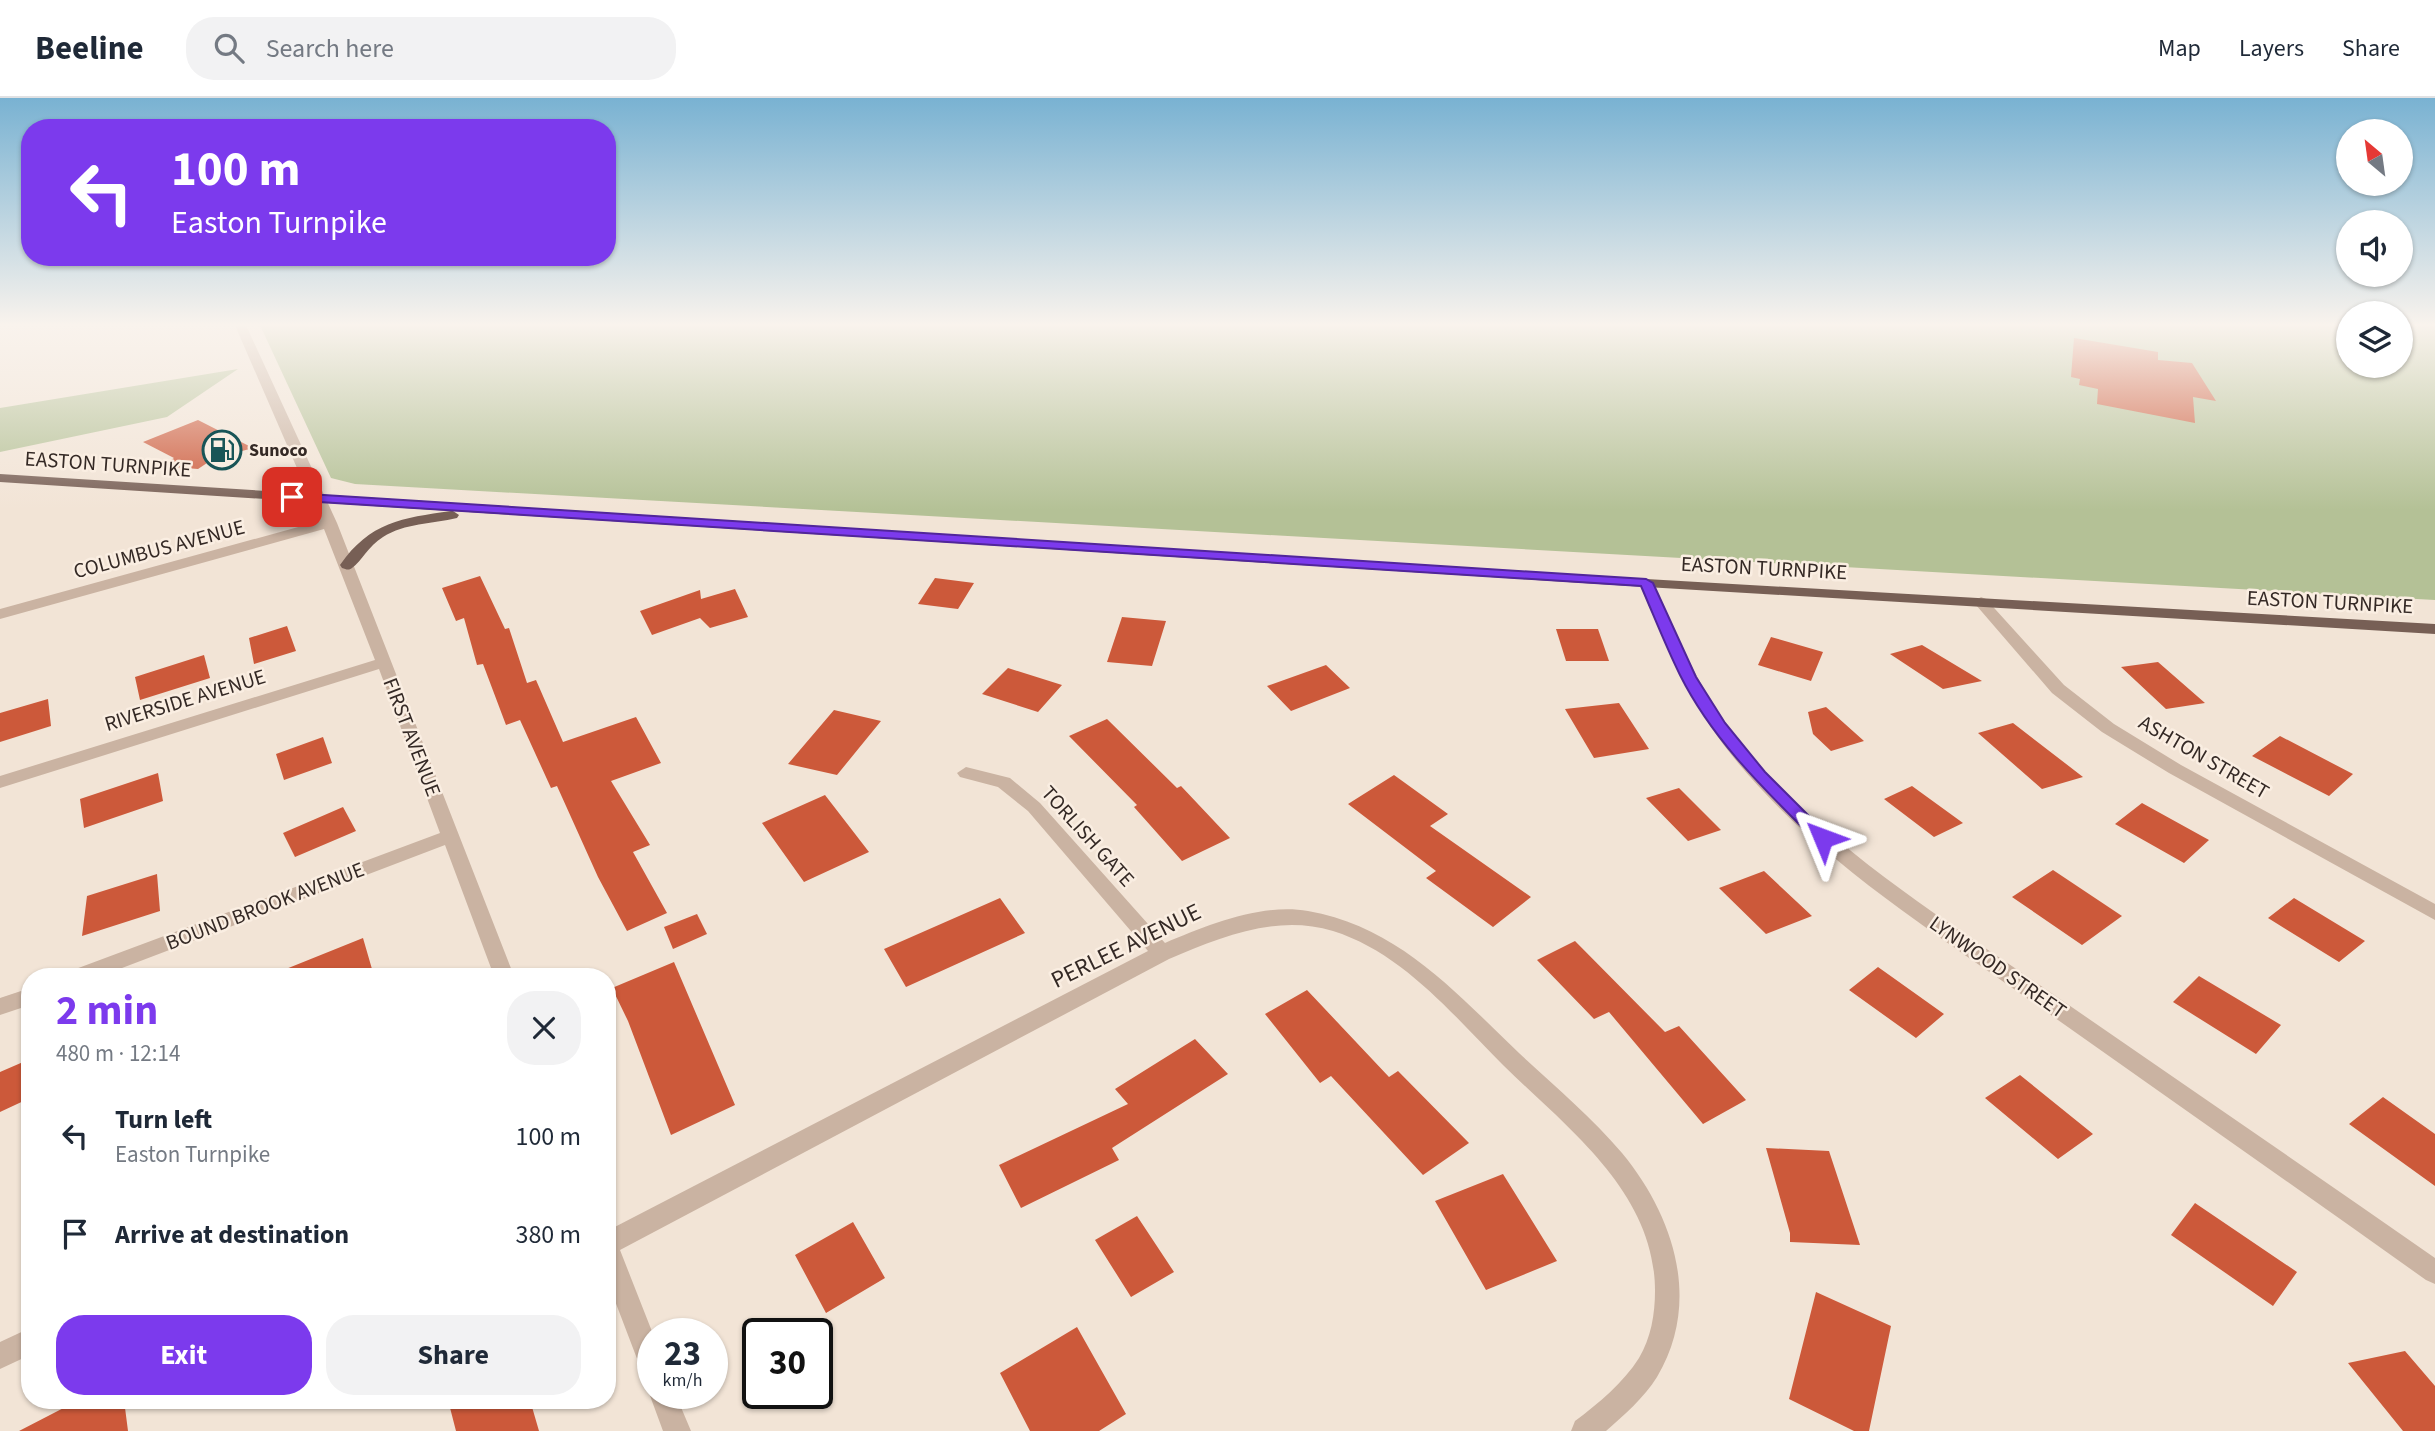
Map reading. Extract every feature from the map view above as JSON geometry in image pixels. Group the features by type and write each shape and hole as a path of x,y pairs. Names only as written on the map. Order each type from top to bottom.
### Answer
{"main road":[{"name":"EASTON TURNPIKE","path":"0,478 1646,583 2435,629"},
{"path":"347,565 359,546 382,531 402,524 485,509"}],"street":[{"name":"FIRST AVENUE","path":"267,385 347,565 501,968"},
{"name":"COLUMBUS AVENUE","path":"0,614 330,523"},
{"name":"LYNWOOD STREET","path":"1646,583 1688,677 1719,726 1759,775 1823,838 1902,900 2435,1272"},
{"name":"ASHTON STREET","path":"1981,602 2058,689 2108,727 2175,769 2435,913"},
{"name":"RIVERSIDE AVENUE","path":"0,782 383,662"},
{"name":"TORLISH GATE","path":"966,773 1004,782 1034,807 1163,953"},
{"name":"BOUND BROOK AVENUE","path":"101,968 450,836"},
{"name":"PERLEE AVENUE","path":"616,1241 1163,953 1217,930 1261,921 1304,918 1352,930 1395,952 1439,989 1604,1150 1641,1197 1666,1258 1667,1319 1648,1367 1597,1422 1585,1431"},
{"path":"0,1007 21,999"},
{"path":"616,1270 637,1326"},
{"path":"0,1356 21,1346"},
{"path":"668,1409 677,1431"}],"green space":[{"path":"139,385 214,385 167,417 0,452 0,408"},
{"path":"288,385 2435,385 2435,600 355,484 331,478"}],"building":[{"path":"2080,385 2206,385 2216,401 2193,397 2195,423 2097,404 2098,389"},
{"path":"198,420 253,448 213,459 198,469 162,466 174,458 143,442"},
{"path":"480,576 505,629 509,628 527,683 536,680 563,742 636,717 661,763 611,781 650,845 633,852 667,913 627,931 598,877 557,786 551,788 520,720 506,725 483,664 477,665 464,618 456,621 442,588"},
{"path":"935,578 974,583 958,609 918,604"},
{"path":"735,589 748,617 710,628 700,618 652,635 640,611 700,590 701,599"},
{"path":"1122,617 1166,621 1152,666 1107,662"},
{"path":"287,626 296,651 254,664 249,638"},
{"path":"1556,629 1598,629 1609,661 1566,661"},
{"path":"1771,637 1823,652 1811,681 1758,665"},
{"path":"1922,645 1982,681 1943,689 1890,654"},
{"path":"204,655 210,678 140,700 135,677"},
{"path":"2158,662 2205,703 2166,709 2121,667"},
{"path":"1326,665 1350,688 1291,711 1267,686"},
{"path":"1008,668 1062,685 1038,712 982,694"},
{"path":"48,699 51,726 0,742 0,713"},
{"path":"1619,703 1649,749 1594,758 1565,709"},
{"path":"1826,707 1864,741 1831,751 1813,734 1808,712"},
{"path":"834,710 881,721 837,775 788,764"},
{"path":"1107,719 1177,788 1181,786 1230,838 1182,861 1134,807 1137,805 1069,736"},
{"path":"2013,723 2083,777 2042,789 1978,733"},
{"path":"2280,736 2353,774 2329,796 2252,756"},
{"path":"323,737 332,763 284,780 276,754"},
{"path":"158,773 163,801 84,828 80,799"},
{"path":"1394,775 1448,814 1430,826 1531,897 1493,927 1426,878 1436,871 1348,804"},
{"path":"1912,786 1963,823 1934,837 1884,799"},
{"path":"1679,788 1721,830 1688,841 1646,798"},
{"path":"825,795 869,852 804,882 762,823"},
{"path":"2142,803 2209,840 2184,863 2115,824"},
{"path":"343,807 356,831 295,857 283,833"},
{"path":"2053,870 2122,916 2082,945 2012,897"},
{"path":"1764,871 1812,916 1766,934 1719,888"},
{"path":"157,874 160,911 82,936 87,896"},
{"path":"1000,898 1025,933 906,987 884,949"},
{"path":"2294,898 2365,941 2339,962 2268,918"},
{"path":"697,914 707,934 673,949 664,927"},
{"path":"363,938 372,968 288,968"},
{"path":"1575,941 1665,1032 1679,1026 1746,1100 1703,1124 1609,1012 1594,1019 1537,960"},
{"path":"674,962 735,1105 671,1135 616,996 616,986"},
{"path":"1878,967 1944,1014 1916,1038 1849,990"},
{"path":"2199,976 2281,1025 2256,1054 2173,1002"},
{"path":"1307,990 1389,1077 1398,1071 1469,1143 1423,1175 1331,1076 1320,1083 1265,1014"},
{"path":"1195,1039 1228,1074 1112,1148 1119,1160 1021,1208 999,1165 1128,1104 1115,1089"},
{"path":"21,1063 21,1102 0,1112 0,1072"},
{"path":"2020,1075 2093,1134 2058,1159 1985,1098"},
{"path":"2383,1097 2435,1134 2435,1186 2349,1124"},
{"path":"1766,1148 1829,1151 1860,1245 1790,1242 1790,1233"},
{"path":"1503,1174 1557,1261 1486,1290 1435,1201"},
{"path":"2195,1203 2297,1272 2273,1306 2171,1235"},
{"path":"1137,1216 1174,1272 1131,1297 1095,1240"},
{"path":"853,1222 885,1278 826,1313 795,1255"},
{"path":"1816,1292 1891,1326 1869,1431 1854,1431 1789,1399"},
{"path":"1077,1327 1126,1414 1099,1431 1030,1431 1000,1373"},
{"path":"2405,1351 2435,1386 2435,1431 2403,1431 2348,1363"},
{"path":"62,1409 125,1409 128,1431 19,1431"},
{"path":"450,1409 533,1409 539,1431 456,1431"}],"place":[{"name":"Sunoco","path":"222,450"}],"route":[{"path":"292,497 1646,583 1688,677 1719,726 1759,775 1823,838"}]}
